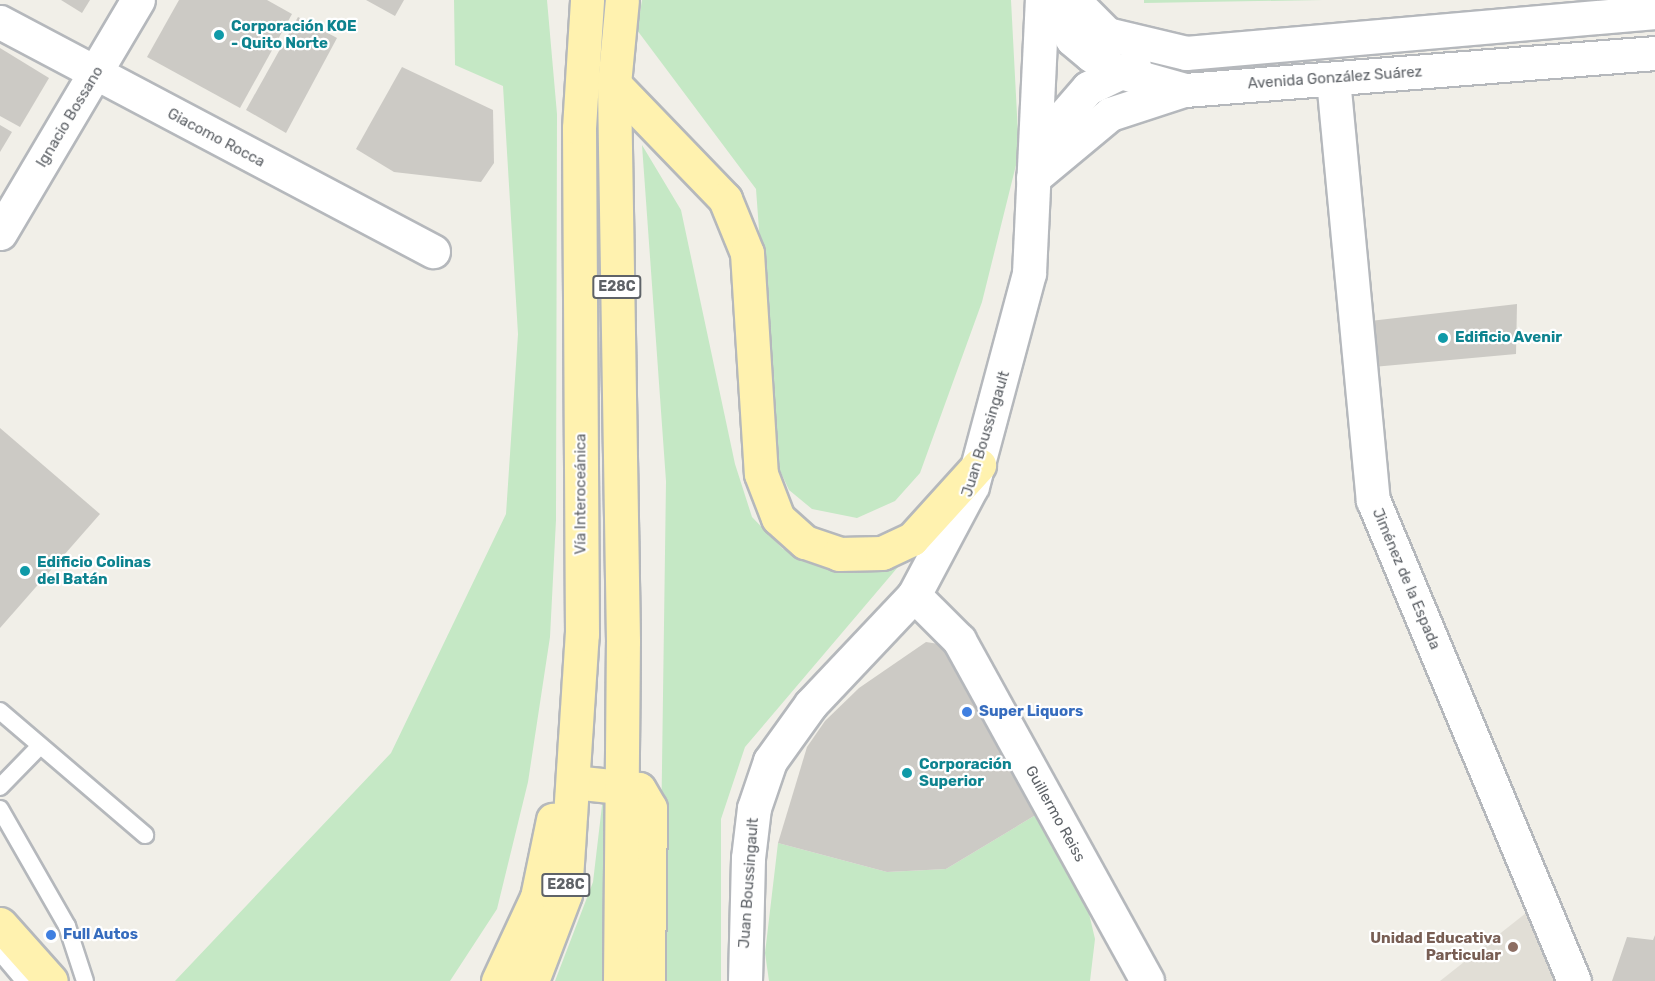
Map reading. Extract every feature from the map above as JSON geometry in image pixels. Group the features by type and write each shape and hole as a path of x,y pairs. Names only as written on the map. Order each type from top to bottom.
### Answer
{"main road":[{"name":"Ignacio Bossano","path":"0,233 138,0"},
{"name":"Vía Interoceánica","path":"532,981 566,894 582,634 579,128 587,0"},
{"name":"E28C","path":"620,981 623,692 615,70 622,0"},
{"name":"Juan Boussingault","path":"745,981 748,858 754,808 770,761 811,704 914,595 962,509 979,465 1029,273 1042,0"},
{"name":"Avenida González Suárez","path":"1051,0 1072,39 1117,71 1185,90 1655,53"},
{"path":"1073,0 1107,34 1186,53"},
{"path":"1035,163 1070,104 1117,71 1186,53 1655,12"},
{"name":"Giacomo Rocca","path":"0,22 95,75 433,251"},
{"path":"582,54 615,70 725,199 747,253 761,474 778,518 805,542 839,554 882,553 912,539 979,465"},
{"name":"Jiménez de la Espada","path":"1333,79 1373,500 1574,981"},
{"path":"1035,163 1110,114 1185,90"},
{"path":"581,489 621,490"},
{"name":"Guillermo Reiss","path":"914,595 959,640 1147,981"},
{"path":"498,981 537,897 582,634"},
{"path":"579,686 623,692"},
{"path":"573,782 622,783 639,789 650,808 648,981"},
{"path":"0,924 51,981"}],"lane":[{"path":"571,0 579,128"},
{"path":"0,711 145,835"},
{"path":"0,786 40,746"},
{"path":"0,809 67,926 85,981"},
{"path":"0,952 24,981"}],"shaded area":[{"name":"Unidad Educativa Particular","path":"1526,913 1559,981 1440,981"}],"green space":[{"path":"454,0 547,0 557,114 556,520 550,637 528,782 497,909 450,981 175,981 391,753 506,514 518,334 503,86 455,65"},
{"path":"642,0 1011,0 1019,153 982,302 920,473 895,501 857,518 812,509 789,490 776,462 756,189 637,30"},
{"path":"1144,0 1323,0 1144,3"},
{"path":"642,145 681,210 735,464 752,517 783,549 820,560 909,554 745,747 721,819 721,981 659,981 666,481"},
{"path":"603,797 611,805 605,981 555,981 593,882"},
{"path":"1039,813 1087,905 1095,939 1090,981 769,981 765,953 778,843 887,872 946,869"}],"building":[{"path":"61,0 90,0 82,13"},
{"name":"Corporación KOE - Quito Norte","path":"179,0 267,0 292,14 240,108 147,57"},
{"path":"366,0 404,0 395,16"},
{"path":"298,17 337,38 286,133 246,110"},
{"path":"0,48 49,78 20,127 0,116"},
{"path":"402,67 493,110 494,163 481,182 394,172 356,149"},
{"path":"0,125 12,132 0,152"},
{"name":"Edificio Avenir","path":"1517,304 1516,354 1373,367 1370,321"},
{"name":"Edificio Colinas del Batán","path":"0,428 100,514 0,628"},
{"name":"Corporación Superior","path":"926,642 945,645 1039,813 946,869 887,872 778,843 807,747 825,721 859,688"},
{"path":"1655,935 1655,981 1612,981 1627,937 1653,940"}],"place":[{"name":"Corporación KOE - Quito Norte","path":"219,35"},
{"name":"Edificio Avenir","path":"1443,338"},
{"name":"Edificio Colinas del Batán","path":"25,571"},
{"name":"Super Liquors","path":"967,712"},
{"name":"Corporación Superior","path":"907,773"},
{"name":"Full Autos","path":"51,935"},
{"name":"Unidad Educativa Particular","path":"1513,947"}]}
